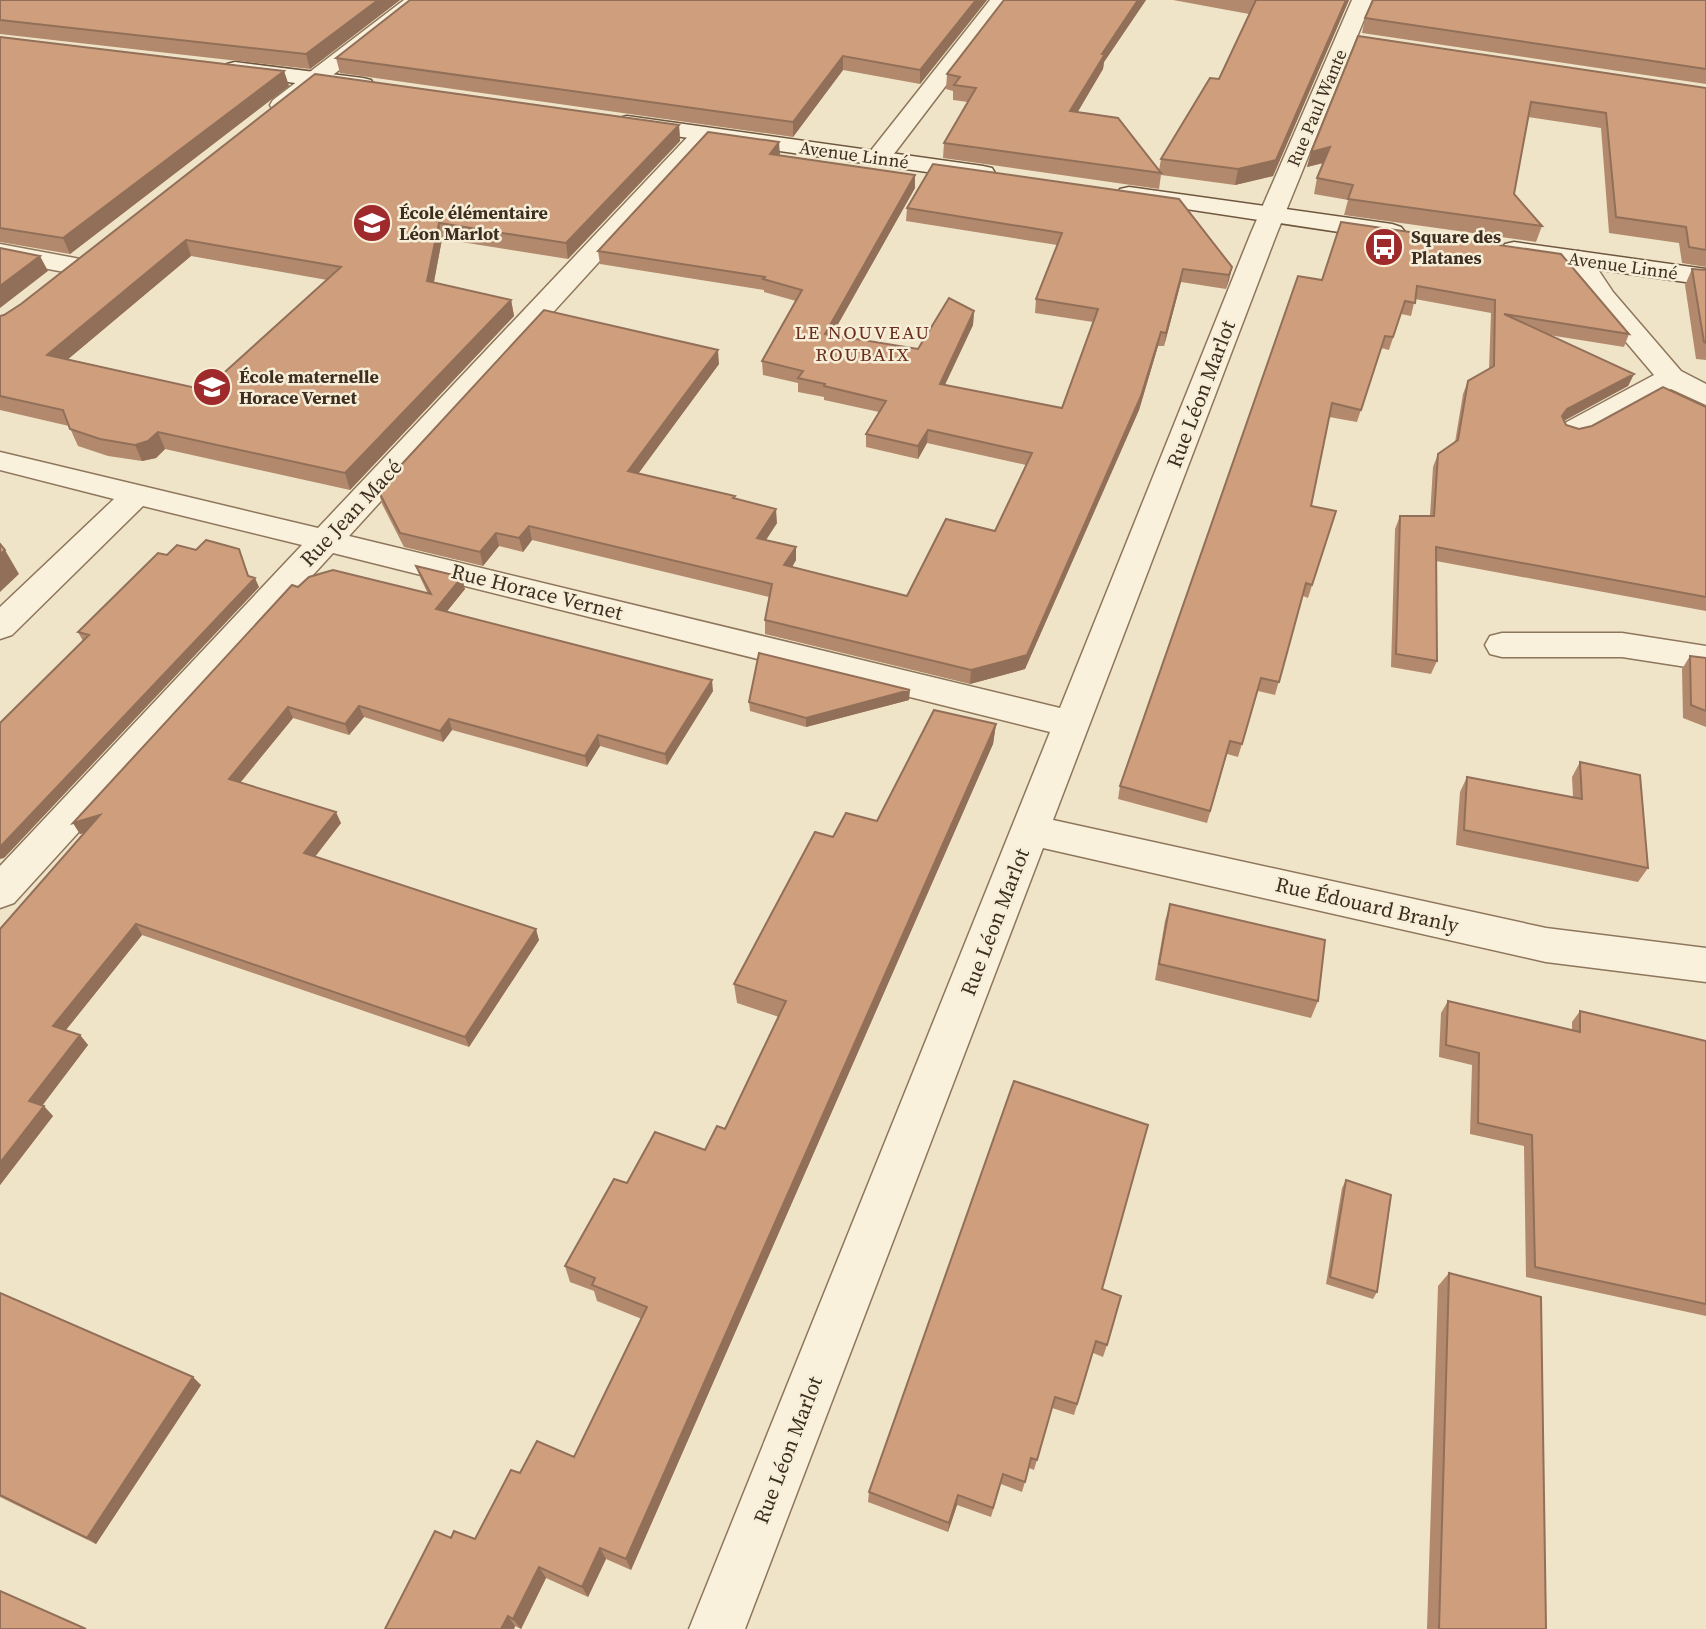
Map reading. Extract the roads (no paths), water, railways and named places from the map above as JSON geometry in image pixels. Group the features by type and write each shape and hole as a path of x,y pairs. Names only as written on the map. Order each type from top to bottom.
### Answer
{"street":[{"path":"265,117 416,0"},
{"path":"878,158 1001,0"},
{"path":"1337,1 1361,2"},
{"name":"Rue Paul Wante","path":"1271,215 1355,41 1361,2"},
{"path":"219,67 386,89"},
{"name":"Avenue Linné","path":"600,119 1002,176"},
{"name":"Rue Jean Macé","path":"0,892 703,134"},
{"path":"1111,192 1419,236"},
{"name":"Rue Léon Marlot","path":"718,1629 1271,215"},
{"name":"Avenue Linné","path":"1486,246 1706,277"},
{"path":"46,289 96,250"},
{"path":"0,252 75,266"},
{"path":"1578,260 1603,297 1671,377 1706,396"},
{"path":"1574,430 1671,377"},
{"name":"Rue Horace Vernet","path":"0,461 1073,724"},
{"path":"0,626 137,494"},
{"path":"1502,645 1622,645 1706,658"},
{"name":"Rue Édouard Branly","path":"1031,830 1546,945 1706,965"}],"place":[{"name":"École élémentaire Léon Marlot","path":"372,223"},
{"name":"Square des Platanes","path":"1384,247"},
{"name":"École maternelle Horace Vernet","path":"212,387"}],"district":[{"name":"LE NOUVEAU ROUBAIX","path":"863,343"}]}
